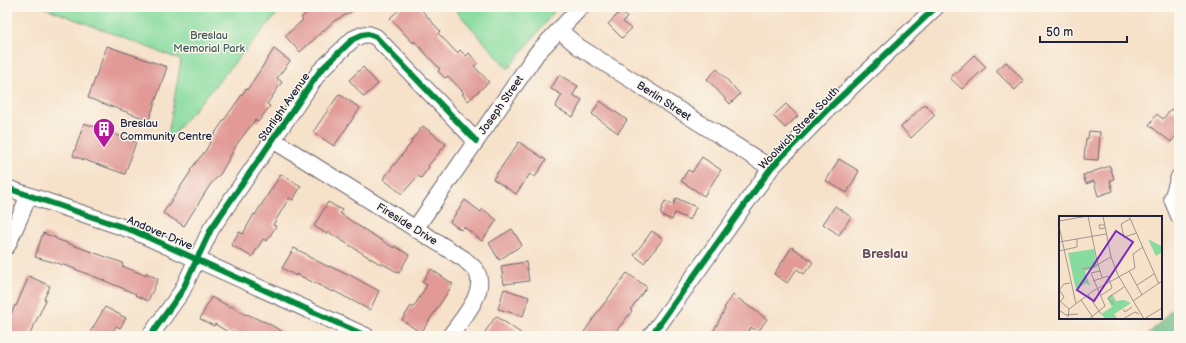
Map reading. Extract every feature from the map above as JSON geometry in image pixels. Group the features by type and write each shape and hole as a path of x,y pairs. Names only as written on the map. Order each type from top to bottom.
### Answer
{"street":[{"name":"Joseph Street","path":"415,229 537,53 581,7"},
{"name":"Woolwich Street South","path":"651,336 771,168 828,109 936,7"},
{"name":"Berlin Street","path":"559,30 579,46 771,168"},
{"name":"Starlight Avenue","path":"150,336 182,291 211,229 320,71 354,39 368,34 376,37 476,141"},
{"name":"Fireside Drive","path":"273,140 464,259 477,272 479,291 476,299 450,336"},
{"path":"1179,177 1172,199 1179,216"},
{"name":"Andover Drive","path":"7,188 134,231 366,336"},
{"path":"7,246 28,196"}],"green space":[{"name":"Breslau Memorial Park","path":"43,7 283,7 167,141 181,60"},
{"path":"453,7 558,7 508,69"},
{"path":"1179,302 1179,336 1147,336"}],"building":[{"path":"313,7 360,7 334,21 300,52 285,36 303,20 301,18"},
{"path":"402,7 419,7 440,31 438,33 457,53 460,50 466,56 469,53 478,63 474,66 489,82 468,101 462,94 464,93 448,76 445,78 438,71 440,69 390,18"},
{"path":"621,11 627,17 623,22 631,29 622,38 608,24"},
{"path":"107,46 167,67 149,120 88,98"},
{"path":"274,49 290,61 277,78 282,82 267,104 270,106 258,122 255,120 237,144 221,173 210,185 184,226 163,213 191,171 190,170 206,150 217,130 246,89 247,90"},
{"path":"974,55 986,67 962,89 950,78"},
{"path":"1006,62 1024,81 1015,90 996,71"},
{"path":"363,67 378,84 364,97 349,80"},
{"path":"717,69 740,94 730,104 707,79"},
{"path":"559,75 578,86 573,95 582,100 573,117 555,107 562,95 551,89"},
{"path":"339,94 360,108 334,146 313,132"},
{"path":"600,101 627,120 618,133 592,114"},
{"path":"786,104 798,116 785,128 773,116"},
{"path":"925,104 935,115 911,138 901,127"},
{"path":"1171,109 1179,116 1179,132 1171,142 1149,125 1157,114 1163,119"},
{"name":"Breslau Community Centre","path":"84,123 136,142 125,174 73,156"},
{"path":"423,126 446,144 428,166 429,167 421,178 418,176 402,194 383,179"},
{"path":"1089,131 1100,132 1098,160 1084,159 1086,138 1088,139"},
{"path":"519,142 546,160 535,177 530,174 516,194 493,179"},
{"path":"702,157 721,170 704,196 681,181 688,170 692,172"},
{"path":"839,159 859,171 847,193 826,181"},
{"path":"1110,166 1114,179 1110,181 1113,191 1098,196 1094,181 1086,184 1083,175"},
{"path":"281,174 301,186 293,200 289,198 273,225 276,226 267,241 263,239 252,257 231,245 239,232 243,234 254,214 255,215"},
{"path":"676,198 696,207 690,220 675,213 672,220 661,215 665,201 673,205"},
{"path":"465,200 481,212 483,209 497,220 482,241 464,227 461,230 450,222"},
{"path":"328,202 342,210 340,213 357,225 394,248 395,246 409,255 399,273 381,263 380,264 328,232 327,234 314,226"},
{"path":"835,206 851,217 839,235 823,224"},
{"path":"512,229 522,245 499,260 489,243"},
{"path":"652,231 663,239 644,263 634,255"},
{"path":"43,233 123,263 122,266 145,275 146,273 158,279 148,301 135,295 136,294 103,280 67,266 35,257"},
{"path":"792,247 813,262 804,274 797,269 787,283 774,274"},
{"path":"294,248 308,255 307,256 329,267 348,274 379,291 370,310 334,291 333,292 296,274 296,276 282,268"},
{"path":"526,262 529,281 504,284 501,266"},
{"path":"431,269 453,284 421,333 402,320 411,306 413,308 427,285 422,282"},
{"path":"627,273 647,287 630,310 632,311 612,336 589,336 584,332"},
{"path":"29,276 50,286 44,299 46,300 29,336 7,336 7,327 11,318 10,317"},
{"path":"504,289 529,297 523,316 498,309"},
{"path":"733,295 767,319 758,332 751,327 746,336 711,336 725,309 724,308"},
{"path":"211,297 246,315 247,314 264,321 290,336 243,336 232,331 231,334 215,324 214,326 200,319"},
{"path":"105,307 126,318 120,328 116,326 111,336 88,336"},
{"path":"496,316 525,336 491,336 485,332"}],"cycle path":[{"path":"651,336 771,168 828,109 936,7"},
{"path":"150,336 182,291 211,229 320,71 353,39 368,34 376,37 476,141"},
{"path":"7,188 134,231 366,336"}],"place":[{"name":"Breslau Community Centre","path":"104,148"}],"district":[{"name":"Breslau","path":"885,254"}]}
